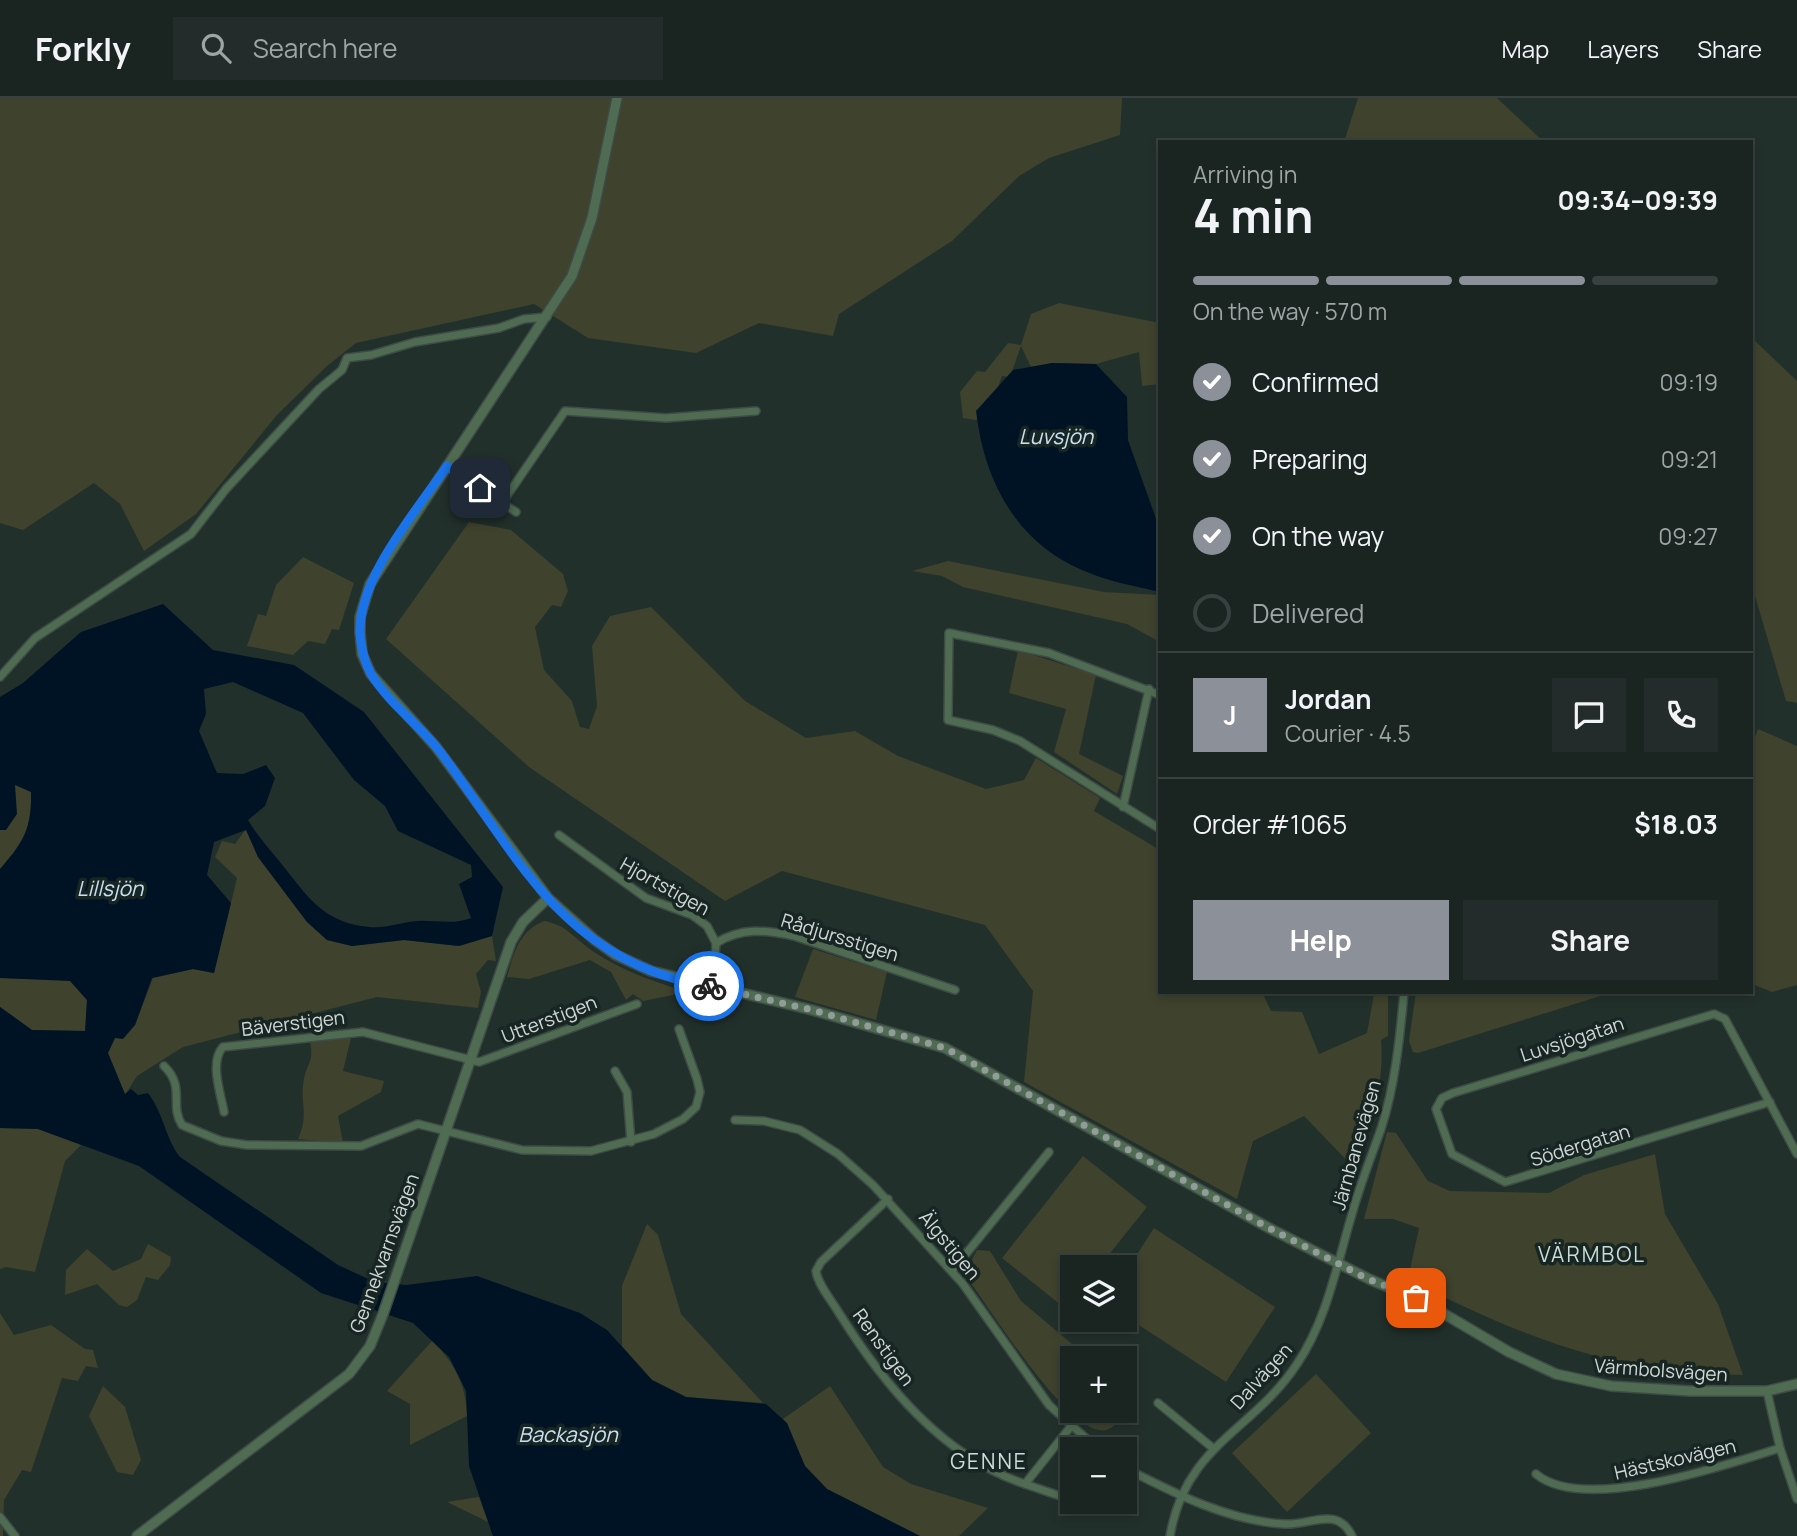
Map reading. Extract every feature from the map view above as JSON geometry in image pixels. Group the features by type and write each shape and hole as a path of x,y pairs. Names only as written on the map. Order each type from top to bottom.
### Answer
{"street":[{"name":"Värmbolsvägen","path":"617,98 586,241 572,276 370,584 360,617 362,654 384,691 436,747 548,898 579,928 616,955 668,977 824,1013 945,1048 1269,1228 1429,1305 1535,1365 1581,1381 1643,1389 1767,1391 1797,1384"},
{"path":"0,677 35,638 191,534 226,489 318,389 342,370 347,358 371,355 415,342 499,328 524,319 547,317"},
{"path":"502,503 565,411 666,418 755,411"},
{"path":"447,466 516,512"},
{"path":"1158,694 1049,653 949,633 948,720 993,730 1020,741 1158,828"},
{"path":"1123,807 1149,689"},
{"name":"Hjortstigen","path":"559,835 646,898 700,920 716,943 713,986"},
{"name":"Gennekvarnsvägen","path":"137,1536 349,1374 369,1346 383,1314 448,1131 511,942 523,922 548,898"},
{"name":"Rådjursstigen","path":"716,943 747,930 783,933 956,990"},
{"name":"Järnbanevägen","path":"1339,1263 1384,1116 1404,994"},
{"name":"Utterstigen","path":"472,1061 484,1061 638,1004"},
{"name":"Luvsjögatan","path":"1437,1106 1442,1098 1453,1093 1703,1015 1722,1016 1770,1102"},
{"path":"164,1066 173,1075 177,1085 177,1113 182,1125 231,1144 361,1146 418,1124 522,1150 591,1151 631,1142 683,1119 696,1107 699,1092 697,1079 679,1029"},
{"name":"Bäverstigen","path":"224,1112 216,1063 218,1053 223,1047 356,1031 472,1061"},
{"path":"615,1071 627,1091 631,1142"},
{"path":"1770,1102 1797,1154"},
{"name":"Södergatan","path":"1437,1106 1437,1117 1452,1154 1505,1182 1770,1102"},
{"name":"Älgstigen","path":"735,1120 787,1125 813,1136 854,1167 888,1199 952,1272 992,1323 1040,1394 1085,1437"},
{"path":"952,1272 1049,1152"},
{"name":"Renstigen","path":"888,1199 821,1262 817,1276 868,1356 918,1417 947,1441 993,1471 1060,1496"},
{"name":"Dalvägen","path":"1170,1536 1182,1494 1198,1465 1296,1367 1311,1337 1339,1263"},
{"path":"1767,1391 1780,1448 1797,1499"},
{"path":"1158,1403 1214,1449"},
{"path":"1025,1484 1072,1425"},
{"name":"Hästskovägen","path":"1536,1474 1551,1483 1580,1488 1632,1488 1780,1448"},
{"path":"1137,1473 1205,1506 1275,1523 1338,1520 1352,1536"},
{"path":"0,1517 15,1536"}],"green space":[{"path":"0,98 1122,98 1120,135 1049,158 1019,176 952,241 839,314 833,336 759,323 696,353 588,338 534,304 356,343 327,366 277,415 196,514 144,551 120,504 94,483 23,530 0,523"},
{"path":"1358,98 1497,98 1542,140 1345,140"},
{"path":"1059,303 1158,323 1158,384 1142,386 1139,352 1096,364 1052,363 1031,367 1021,346 1010,377 1002,376 991,407 976,420 963,418 960,392 977,371 985,372 1008,343 1021,345 1031,314"},
{"path":"1753,339 1797,381 1797,703 1786,701 1753,589"},
{"path":"469,522 511,530 563,574 568,591 561,607 552,605 535,627 544,670 572,701 580,727 589,729 597,706 592,646 610,616 651,607 745,701 806,738 855,731 898,756 986,789 1024,780 1036,758 1100,798 1094,811 1158,849 1158,994 1263,994 1271,1011 1302,1012 1319,1054 1367,1033 1374,994 1388,994 1388,1036 1381,1040 1378,1090 1371,1122 1355,1169 1304,1116 1253,1141 1237,1199 1024,1082 1033,991 985,925 782,871 725,901 529,767 386,639"},
{"path":"303,557 354,583 339,630 332,629 325,644 308,641 293,655 247,646 258,614 266,616 276,585"},
{"path":"948,561 1104,592 1158,595 1158,641 1127,624 963,587 942,576 912,571"},
{"path":"1018,650 1096,675 1079,754 1123,776 1117,794 1054,752 1066,709 1009,693"},
{"path":"1758,729 1797,746 1797,985 1772,992 1753,984 1753,742"},
{"path":"15,784 31,792 30,816 20,843 0,869 0,830 6,830"},
{"path":"246,829 258,857 307,922 327,940 352,946 404,940 459,946 492,936 496,961 488,960 476,974 481,992 478,1008 377,997 183,1047 137,1076 125,1095 108,1053 115,1037 135,1025 153,978 193,969 214,973 237,878 215,857 222,841 235,844"},
{"path":"544,921 565,929 616,965 688,992 643,1001 633,994 626,1000 611,972 590,960 529,979 507,977 515,951 523,937"},
{"path":"813,949 887,972 876,1020 795,997"},
{"path":"0,978 70,980 87,1000 86,1031 32,1030 0,1007"},
{"path":"1416,994 1607,994 1418,1053 1413,1052 1409,1041"},
{"path":"351,1038 343,1071 384,1081 381,1092 338,1116 343,1143 298,1139 304,1115 303,1088 311,1058 310,1041"},
{"path":"0,1128 38,1129 81,1145 65,1161 35,1272 6,1267 0,1269"},
{"path":"1387,1132 1396,1133 1428,1181 1450,1191 1549,1193 1584,1175 1655,1154 1665,1214 1718,1304 1743,1375 1678,1372 1634,1365 1567,1348 1502,1324 1408,1279 1419,1228 1393,1219 1364,1219"},
{"path":"1083,1156 1147,1207 1109,1255 1060,1255 1060,1304 1002,1258"},
{"path":"647,1224 658,1235 681,1314 763,1403 686,1397 652,1380 622,1346 622,1286"},
{"path":"1154,1228 1275,1307 1226,1382 1137,1324 1137,1255"},
{"path":"148,1244 171,1257 170,1265 158,1280 146,1277 137,1300 127,1307 119,1305 97,1284 65,1295 66,1270 87,1249 113,1271 141,1259"},
{"path":"977,1250 990,1251 1021,1301 1072,1344 1060,1346 1060,1402 1013,1344 970,1282 967,1269"},
{"path":"0,1313 14,1335 51,1325 85,1349 93,1350 98,1368 86,1366 78,1381 62,1378 31,1472 22,1470 4,1500 3,1536 0,1536"},
{"path":"432,1341 458,1375 467,1416 410,1445 410,1404 387,1391"},
{"path":"1316,1374 1371,1433 1287,1512 1232,1453"},
{"path":"103,1386 125,1407 141,1460 133,1475 117,1472 89,1416"},
{"path":"830,1386 883,1467 911,1484 988,1508 959,1536 920,1536 827,1489 805,1466 783,1419"},
{"path":"1085,1423 1117,1423 1106,1430"},
{"path":"479,1497 488,1522 447,1502"}],"water":[{"name":"Luvsjön","path":"1052,363 1096,364 1127,397 1128,440 1158,524 1158,592 1101,577 1059,558 1038,543 1007,506 987,461 976,411 1013,370"},
{"name":"Lillsjön","path":"163,604 213,650 294,665 364,712 503,887 492,936 459,946 404,940 352,946 327,940 307,922 258,857 246,830 214,842 207,875 231,903 214,973 193,969 152,978 135,1025 123,1039 115,1038 108,1053 125,1094 131,1089 138,1095 148,1093 180,1157 338,1265 375,1282 406,1285 477,1276 580,1313 607,1330 652,1380 686,1397 766,1404 787,1423 805,1466 827,1489 920,1536 493,1536 469,1466 466,1391 449,1357 413,1323 321,1293 139,1166 38,1129 0,1128 0,1007 32,1030 85,1031 87,1000 70,981 0,978 0,869 15,851 28,826 31,792 15,785 17,814 6,830 0,830 0,697 23,683 81,632","holes":["233,682 303,713 354,780 385,806 398,831 471,865 472,877 459,884 471,918 451,922 417,921 381,927 355,925 331,916 313,902 296,883 248,820 265,806 275,778 266,765 243,774 217,773 199,731 206,714 204,689"]}],"way so far":[{"path":"709,986 812,1010 945,1048 1269,1228 1368,1279 1416,1298"}],"district":[{"name":"VÄRMBOL","path":"1592,1255"},
{"name":"GENNE","path":"989,1462"}],"route":[{"path":"480,488 447,466 370,584 360,617 360,632 362,654 371,674 436,747 521,864 563,914 616,955 668,977 709,986"}],"water label":[{"name":"Backasjön","path":"568,1435"}]}
